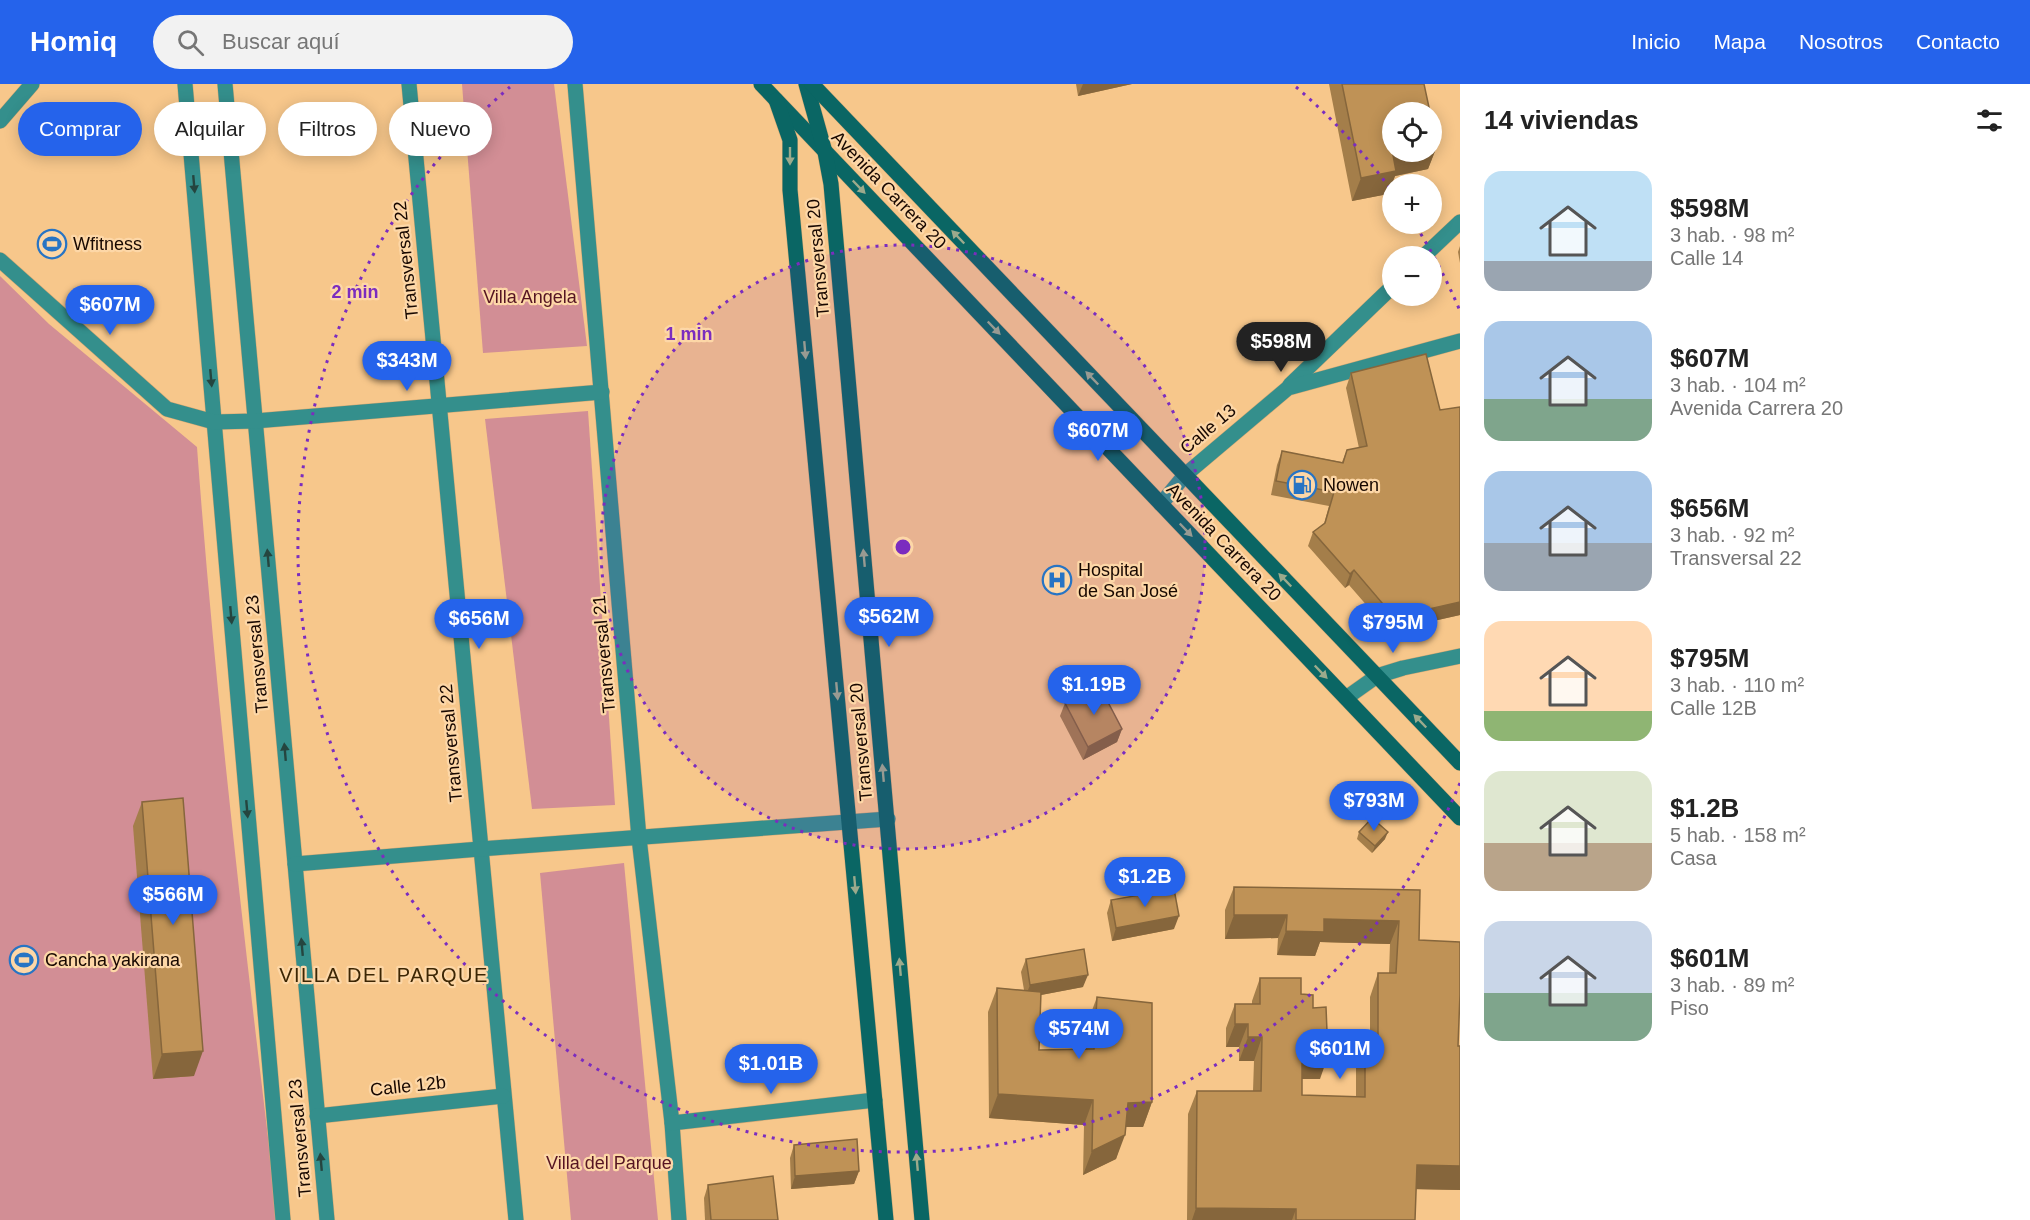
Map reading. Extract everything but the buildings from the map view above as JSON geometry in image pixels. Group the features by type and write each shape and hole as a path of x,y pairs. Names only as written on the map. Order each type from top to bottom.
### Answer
{"street":[{"path":"0,121 32,84"},
{"name":"Transversal 23","path":"185,84 283,1220"},
{"name":"Transversal 23","path":"225,84 327,1220"},
{"name":"Transversal 22","path":"409,84 516,1220"},
{"name":"Transversal 21","path":"575,84 639,838 672,1123 679,1220"},
{"name":"Avenida Carrera 20","path":"761,84 1460,818"},
{"name":"Transversal 20","path":"806,84 825,152 831,184 922,1220"},
{"name":"Avenida Carrera 20","path":"812,84 1460,763"},
{"name":"Transversal 20","path":"776,100 790,140 790,190 886,1220"},
{"path":"1435,246 1460,222"},
{"path":"0,260 167,409 214,422 255,421 602,392"},
{"path":"1288,388 1382,298"},
{"name":"Calle 13","path":"1161,504 1185,475 1288,388 1460,341"},
{"path":"1346,698 1377,676 1460,656"},
{"path":"295,864 888,819"},
{"name":"Calle 12b","path":"317,1116 503,1096"},
{"path":"672,1123 874,1100"}],"green space":[{"name":"Villa Angela","path":"462,84 554,84 587,346 483,353 468,156 492,156 492,102 463,102"},
{"path":"0,276 49,324 197,447 223,738 278,1220 0,1220"},
{"path":"588,411 615,805 532,809 485,419"},
{"name":"Villa del Parque","path":"624,863 658,1220 571,1220 540,873"}],"place":[{"name":"Wfitness","path":"52,244"},
{"name":"Nowen","path":"1302,485"},
{"name":"Hospital de San José","path":"1057,580"},
{"name":"Cancha yakirana","path":"24,960"}],"district":[{"name":"VILLA DEL PARQUE","path":"384,975"}]}
